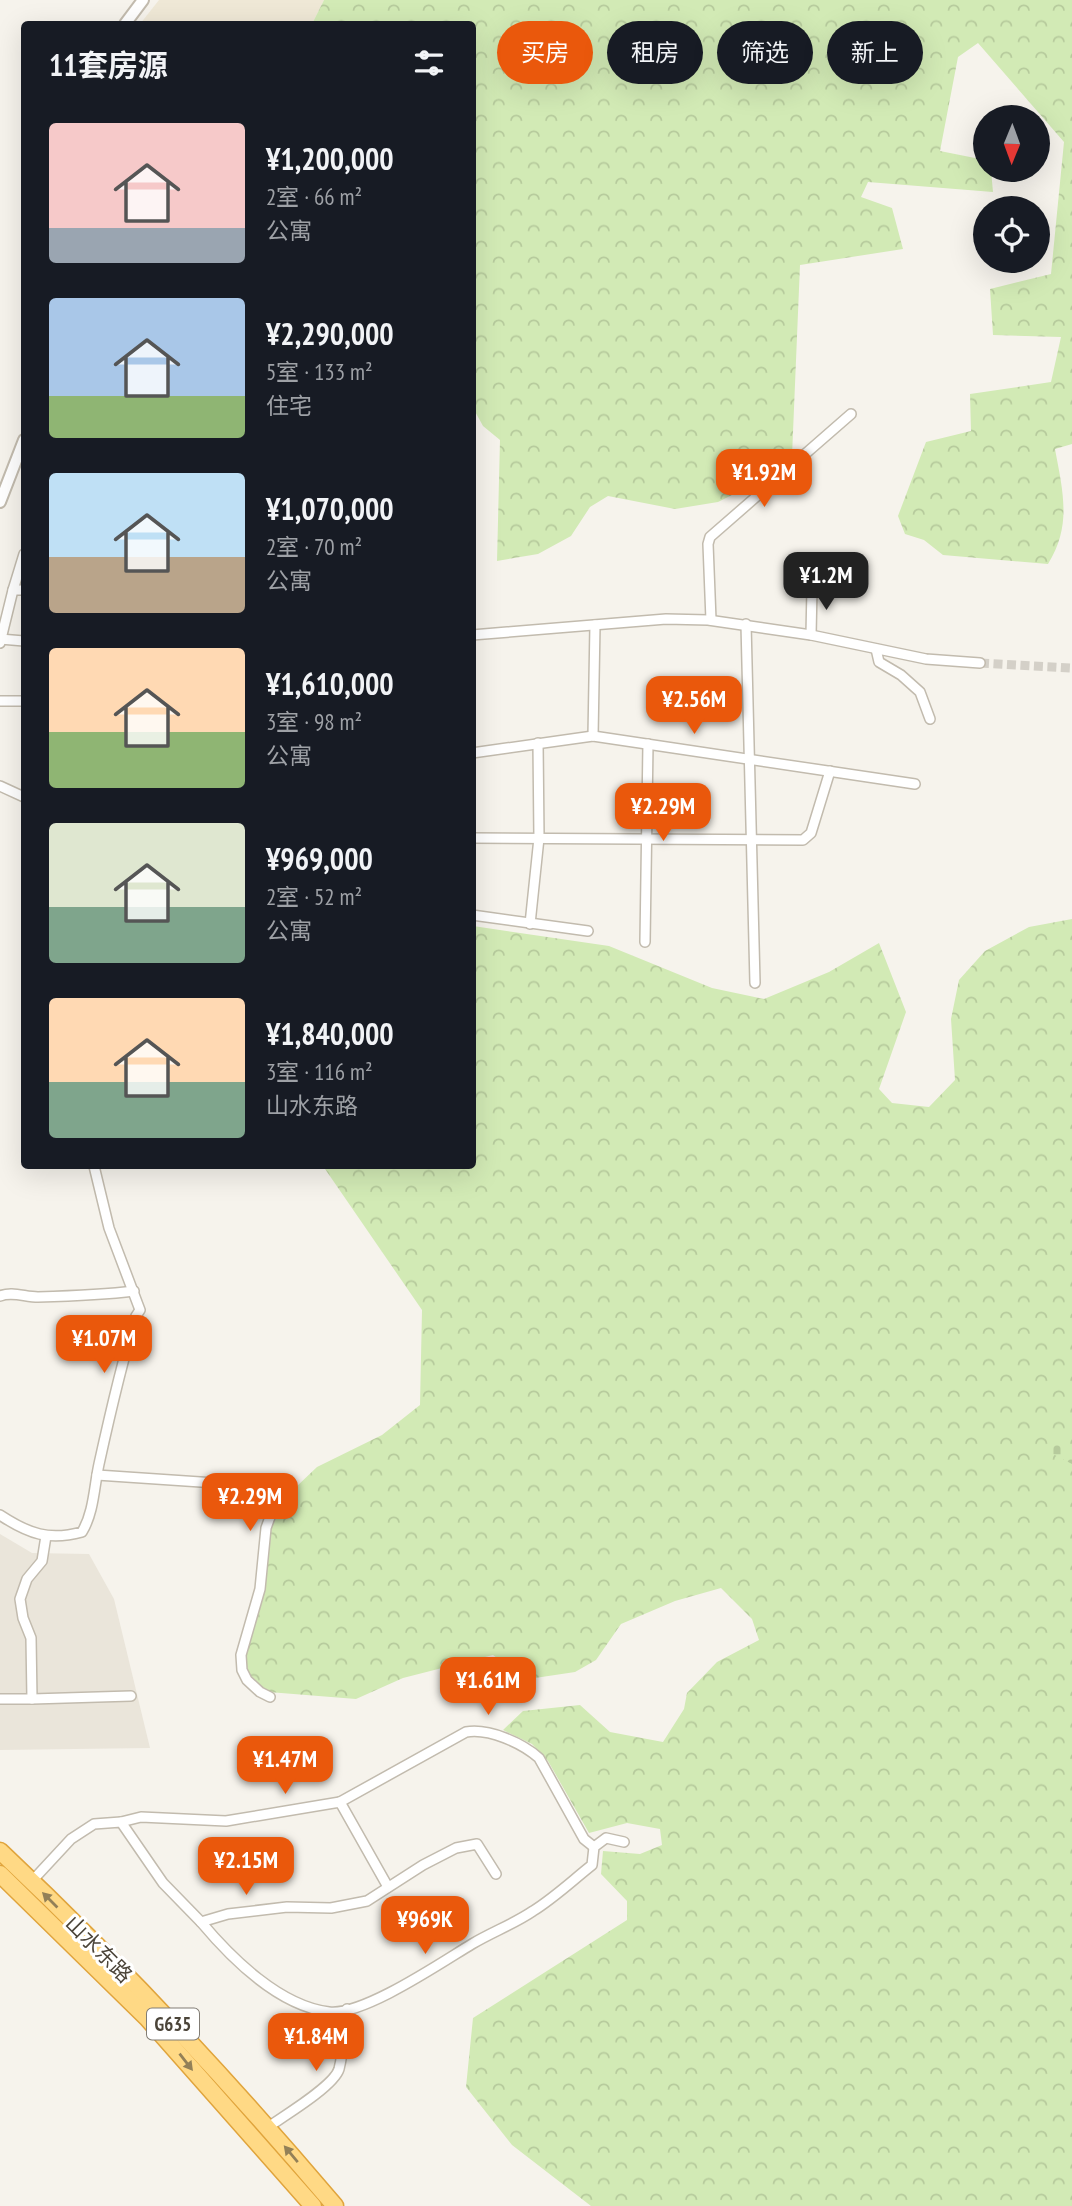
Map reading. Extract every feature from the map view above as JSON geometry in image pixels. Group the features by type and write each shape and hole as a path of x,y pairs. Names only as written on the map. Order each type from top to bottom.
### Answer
{"highway":[{"name":"山水东路","path":"0,1852 155,2004 268,2127 335,2206"},
{"name":"山水东路","path":"0,1874 146,2018 313,2206"}],"street":[{"path":"127,21 143,0"},
{"path":"711,620 710,537 851,414"},
{"path":"0,502 21,456"},
{"path":"21,564 0,640 21,641"},
{"path":"811,635 812,587"},
{"path":"13,590 21,590"},
{"path":"476,635 666,619 711,620 811,635 926,659 980,663"},
{"path":"746,624 755,983"},
{"path":"593,736 595,625"},
{"path":"876,649 879,662 901,675 920,692 930,719"},
{"path":"0,701 21,701"},
{"path":"476,752 593,736 915,784"},
{"path":"530,924 539,838 538,743"},
{"path":"645,942 648,744"},
{"path":"476,838 803,840 811,832 831,771"},
{"path":"0,786 21,796"},
{"path":"476,916 588,931"},
{"path":"0,1516 37,1535 62,1538 82,1532 89,1522 122,1362 136,1316 141,1310 109,1228 95,1169"},
{"path":"0,1296 8,1293 33,1297 97,1296 134,1292"},
{"path":"97,1475 274,1487 279,1492 266,1528 261,1589 241,1656 242,1670 247,1680 270,1697"},
{"path":"32,1699 31,1639 23,1618 20,1599 27,1579 42,1560 46,1536"},
{"path":"0,1699 131,1696"},
{"path":"32,1881 71,1839 94,1824 141,1817 226,1821 340,1802 466,1732 480,1730 530,1750 539,1758 584,1839 594,1847"},
{"path":"340,1802 388,1887"},
{"path":"121,1822 163,1883 221,1946 257,1978 302,2006 332,2013 405,1986 474,1943 534,1911 592,1865 594,1847 606,1838 624,1842"},
{"path":"201,1922 228,1914 287,1907 331,1908 367,1901 423,1865 456,1848 477,1844 496,1874"},
{"path":"268,2127 332,2080 338,2071 347,2009"}],"shaded area":[{"path":"159,0 324,0 314,21 142,21"},
{"path":"0,1534 32,1553 89,1554 114,1599 150,1748 0,1750"}],"green space":[{"path":"324,0 1072,0 1072,444 1055,449 1064,508 1056,550 1048,564 943,555 924,540 905,534 898,516 926,442 971,431 970,394 1051,382 1061,337 993,335 990,289 1051,274 1064,142 1050,126 1050,105 1032,105 978,43 958,57 940,151 973,158 973,182 992,182 993,192 868,182 861,197 892,208 903,249 800,265 792,456 752,485 718,502 675,509 608,496 590,507 571,536 538,554 497,561 500,440 483,426 476,413 476,21 314,21"},
{"path":"1072,919 1072,2206 591,2206 512,2145 466,2087 473,2018 627,1920 627,1901 601,1874 603,1851 640,1854 662,1845 660,1829 627,1823 589,1833 548,1761 532,1744 503,1730 523,1711 580,1705 610,1732 663,1742 684,1709 687,1693 717,1662 759,1640 752,1619 721,1588 675,1601 621,1624 596,1660 575,1672 535,1678 510,1668 493,1655 403,1678 356,1699 256,1691 240,1648 274,1508 317,1467 382,1435 420,1405 422,1310 325,1169 476,1169 476,926 609,946 712,988 764,999 829,972 879,943 906,1012 879,1089 892,1103 929,1107 955,1080 951,1019 959,980 985,951 1029,927"},
{"path":"1055,1439 1072,1448 1072,1464 1049,1452"}],"tunnel":[{"path":"980,663 1072,668"}]}
